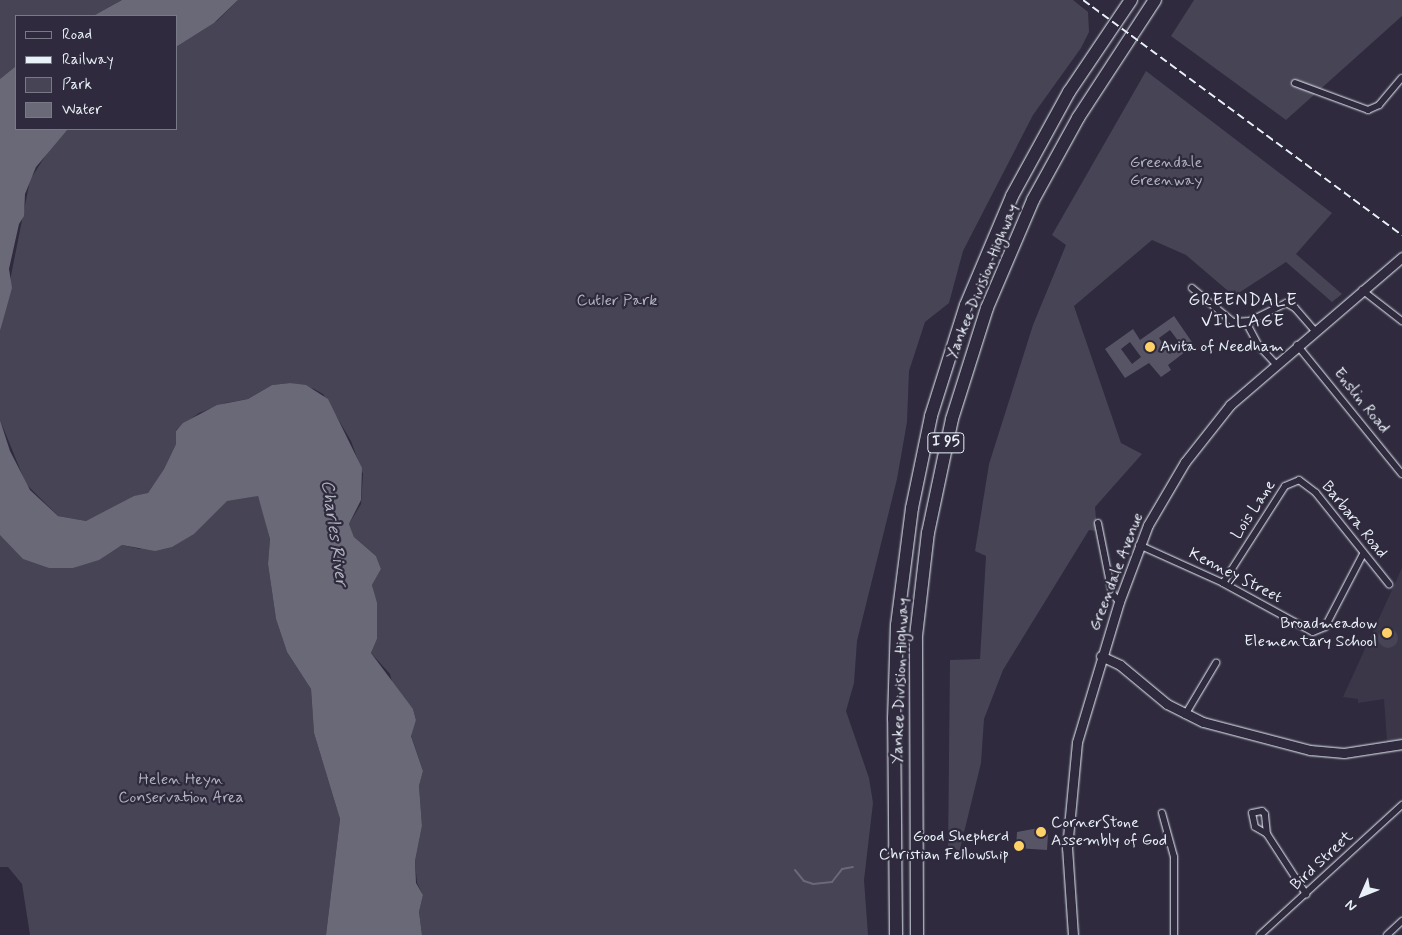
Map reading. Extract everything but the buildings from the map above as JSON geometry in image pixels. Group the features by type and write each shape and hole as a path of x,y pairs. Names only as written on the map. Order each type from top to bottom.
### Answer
{"highway":[{"name":"Yankee Division Highway","path":"896,935 895,648 908,532 931,416 966,305 1012,196 1057,112 1130,0"},
{"name":"Yankee Division Highway","path":"917,935 917,625 928,533 952,419 987,308 1033,200 1078,118 1156,0"}],"main road":[{"name":"Greendale Avenue","path":"1073,935 1067,865 1070,799 1078,737 1101,656 1139,545 1168,488 1197,444 1234,401 1275,363 1401,257"},
{"path":"1101,656 1120,665 1185,715 1310,750 1344,753 1402,744"}],"street":[{"path":"1295,83 1368,110 1379,105 1402,78"},
{"path":"1192,288 1229,320 1246,322 1286,303 1295,308 1314,330"},
{"path":"1362,290 1402,321"},
{"path":"1246,322 1258,345 1275,363"},
{"name":"Enslin Road","path":"1297,345 1402,474"},
{"name":"Barbara Road","path":"1293,481 1306,482 1363,554 1390,584"},
{"name":"Lois Lane","path":"1223,583 1285,486 1293,481"},
{"path":"1098,523 1112,593 1119,602"},
{"name":"Kenney Street","path":"1139,545 1223,583 1313,632 1325,627 1363,554"},
{"path":"1185,715 1216,664"},
{"name":"Bird Street","path":"1260,935 1402,805"},
{"path":"1162,813 1174,857 1174,935"},
{"path":"1267,834 1306,894"},
{"path":"1387,935 1402,921"}],"shaded area":[{"name":"Broadmeadow Elementary School","path":"1402,568 1402,740 1387,742 1384,699 1358,703 1358,699 1343,697"}],"green space":[{"path":"0,0 122,0 95,15 15,15 15,67 0,79"},
{"name":"Cutler Park","path":"238,0 1073,0 1088,12 1089,32 1081,48 1033,115 963,251 949,303 925,322 909,371 907,422 897,479 857,641 854,683 846,711 869,778 873,803 864,880 868,935 422,935 419,912 423,895 417,883 415,861 422,826 419,786 423,771 410,732 416,720 413,709 393,686 390,674 371,653 377,639 377,608 372,585 381,569 376,556 354,537 349,524 361,504 363,474 351,441 323,394 314,389 290,383 272,385 248,399 225,403 199,413 176,430 176,444 164,469 148,493 86,521 58,516 26,484 0,420 0,331 30,180 54,142 67,130 178,130 178,46 217,21"},
{"path":"1194,0 1402,0 1402,16 1286,120 1171,36"},
{"name":"Greendale Greenway","path":"1146,71 1332,213 1296,254 1342,294 1332,302 1286,262 1234,296 1186,255 1152,240 1074,306 1121,443 1142,454 1095,507 1097,531 1089,530 1003,670 984,719 981,763 958,857 948,854 950,660 980,659 986,556 975,551 989,464 1033,325 1066,245 1052,235"},
{"name":"Helen Heyn Conservation Area","path":"247,495 258,496 262,508 270,539 268,564 276,619 287,652 311,689 314,733 340,819 326,935 30,935 22,884 8,867 0,867 0,533 73,568 122,545 140,549 229,499"},
{"path":"1388,628 1395,631 1398,638 1395,645 1388,648 1381,645 1378,638 1381,631"}],"water":[{"path":"122,0 238,0 214,23 178,46 178,15 95,15"},
{"path":"15,67 15,130 67,130 36,167 25,194 24,216 19,224 9,269 12,288 0,331 0,79"},
{"name":"Charles River","path":"290,383 306,385 328,399 362,468 361,500 349,524 354,537 376,556 381,569 372,585 377,603 377,639 371,653 413,709 416,720 411,736 423,771 419,786 422,826 415,861 416,883 423,895 419,912 422,935 326,935 340,819 314,733 311,689 287,652 276,619 268,564 270,539 258,496 227,501 194,534 172,547 155,551 122,545 99,560 73,568 49,568 23,559 0,535 0,420 10,451 30,490 58,516 86,521 134,496 148,493 164,469 176,444 176,431 183,423 217,405 248,399 272,385"}],"waterway":[{"path":"795,870 804,881 813,884 832,882 842,869 853,867"}],"railway":[{"path":"1083,0 1402,235"}],"place":[{"name":"Avita of Needham","path":"1150,347"},
{"name":"Broadmeadow Elementary School","path":"1387,633"},
{"name":"CornerStone Assembly of God","path":"1041,832"},
{"name":"Good Shepherd Christian Fellowship","path":"1019,846"}],"district":[{"name":"GREENDALE VILLAGE","path":"1243,311"}]}
